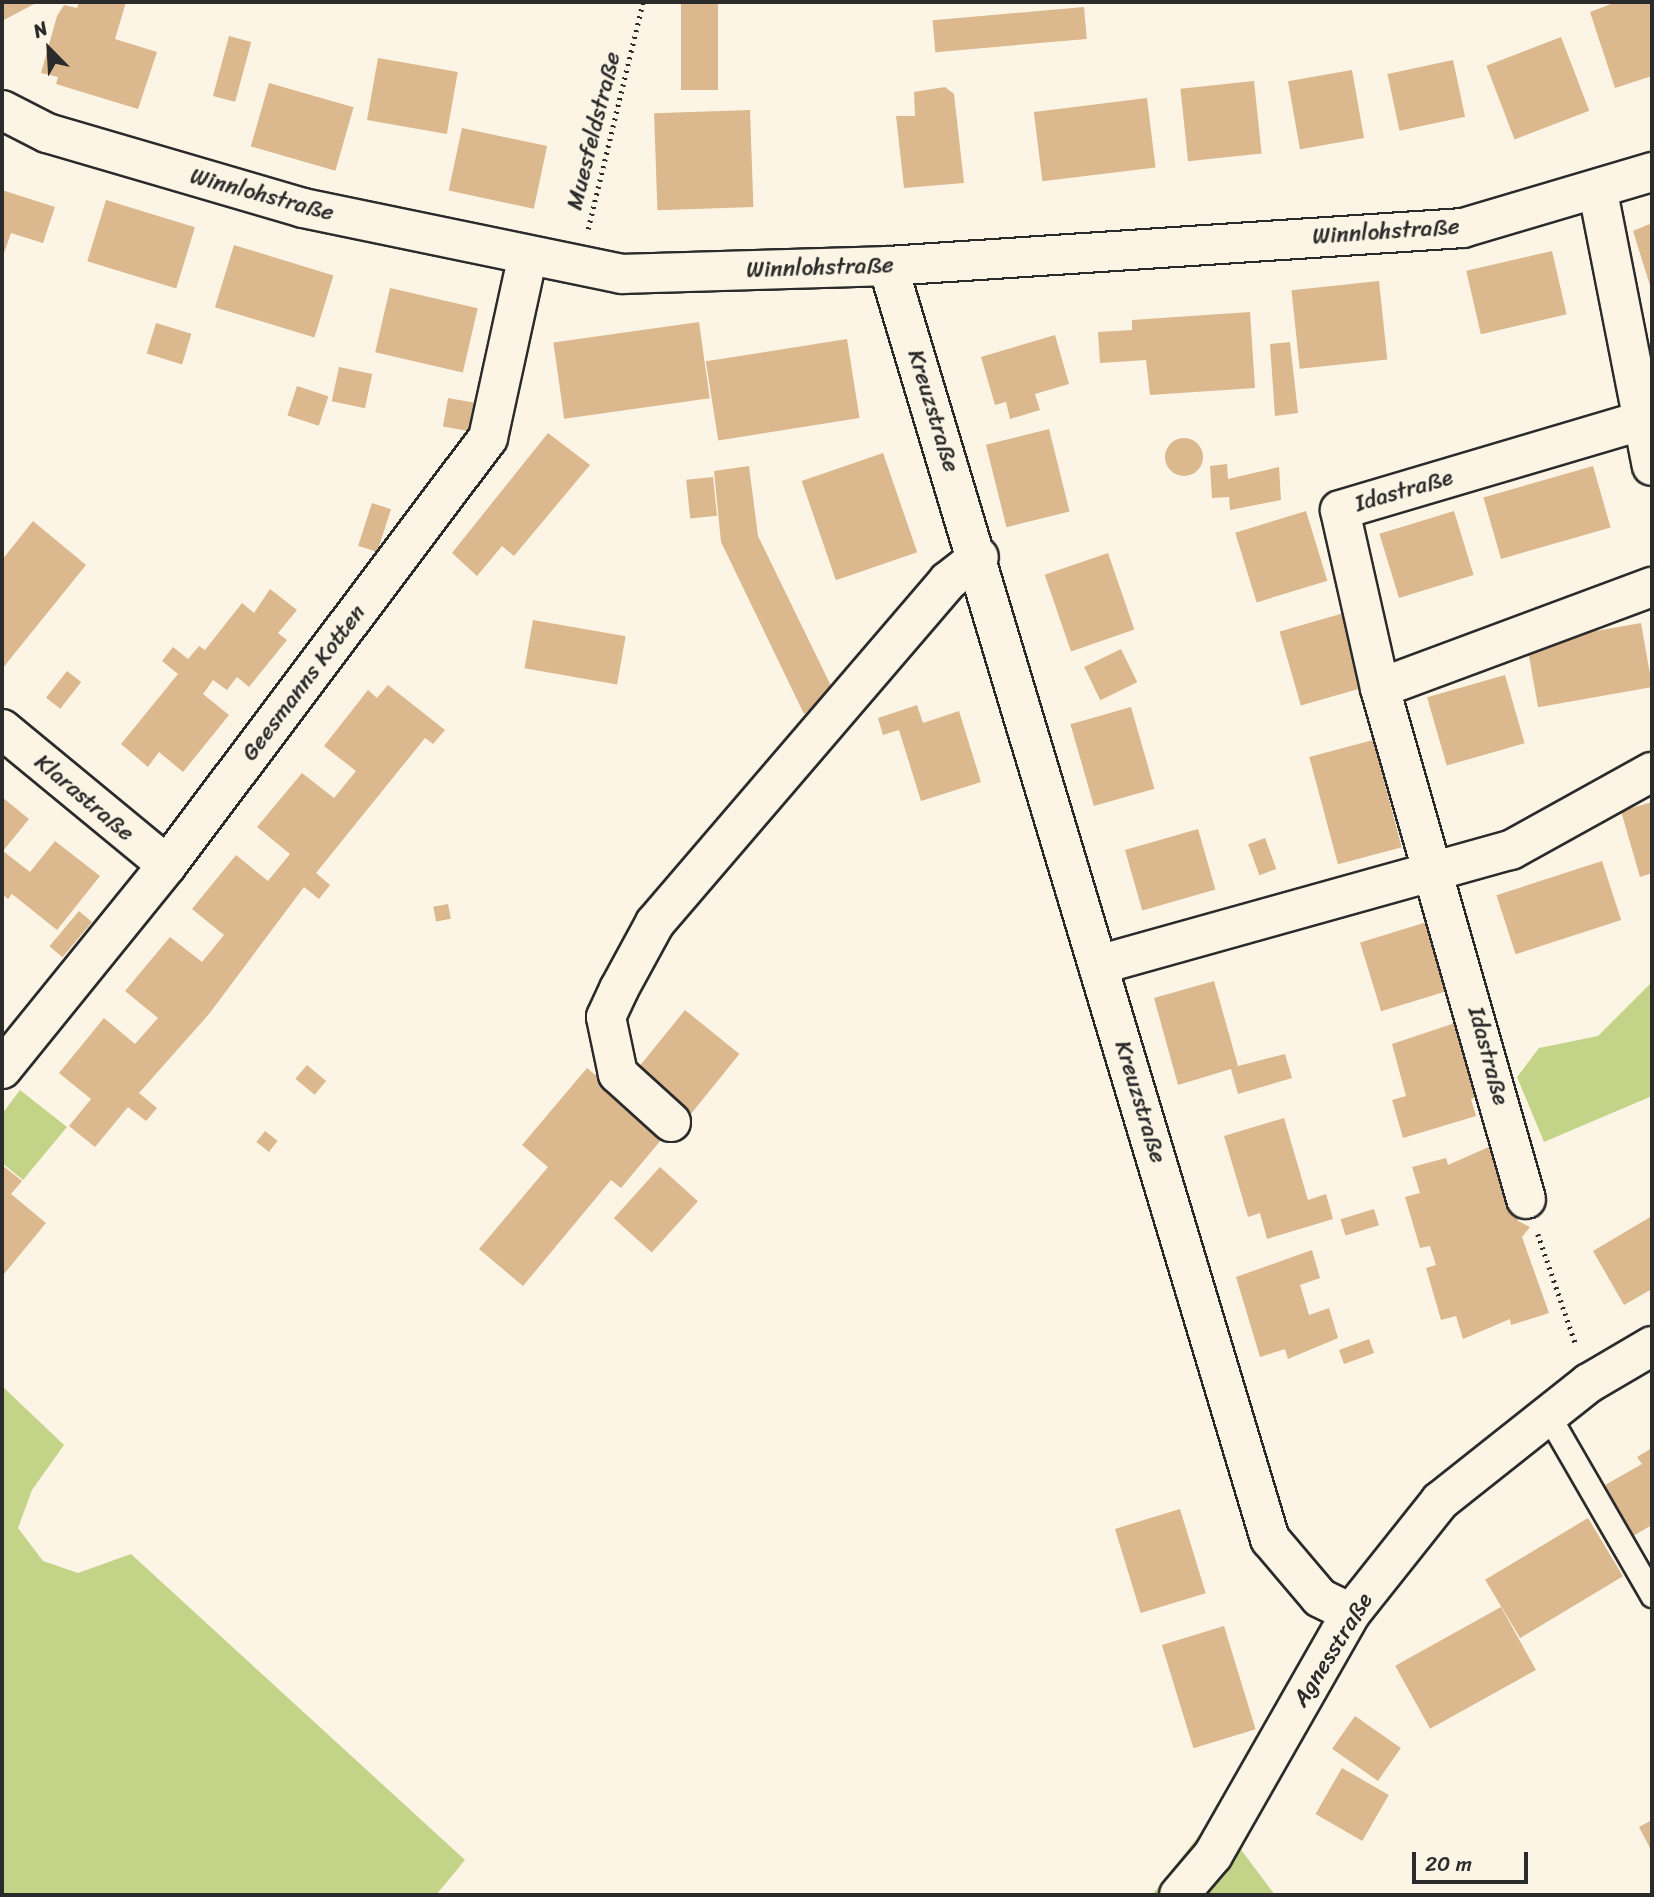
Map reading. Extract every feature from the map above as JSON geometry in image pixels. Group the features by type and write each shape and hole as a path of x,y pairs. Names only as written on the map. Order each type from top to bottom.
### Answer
{"street":[{"name":"Winnlohstraße","path":"2,110 47,133 303,208 527,259 622,274 888,266 1463,228 1598,192 1652,172"},
{"path":"1598,192 1652,466"},
{"name":"Geesmanns Kotten","path":"2,1069 167,865 488,438 527,259"},
{"name":"Kreuzstraße","path":"888,266 979,557 1270,1539 1320,1598 1350,1613"},
{"name":"Idastraße","path":"1526,1199 1478,1013 1431,874 1380,688 1340,510 1644,420"},
{"path":"671,1122 618,1074 606,1017 619,989 655,923 948,581 979,557"},
{"path":"1380,688 1652,587"},
{"name":"Klarastraße","path":"2,729 167,865"},
{"path":"1098,965 1511,850 1652,772"},
{"name":"Agnesstraße","path":"1179,1895 1213,1855 1350,1613 1440,1501 1589,1383 1652,1346"}],"lane":[{"path":"1548,1415 1652,1595"}],"path":[{"name":"Muesfeldstraße","path":"578,268 643,2"},
{"path":"1526,1199 1589,1383"}],"green space":[{"path":"1652,982 1652,1096 1544,1142 1517,1077 1539,1048 1598,1036"},
{"path":"20,1090 67,1127 23,1180 2,1163 2,1114"},
{"path":"2,1386 64,1445 32,1490 18,1528 43,1561 78,1573 131,1554 465,1860 436,1895 2,1895"},
{"path":"1215,1815 1275,1895 1152,1895"}],"building":[{"path":"2,2 38,2 2,21"},
{"path":"79,2 126,2 115,39 157,52 138,109 56,84 58,77 41,73 57,16 64,5 77,8"},
{"path":"681,2 718,2 718,90 681,90"},
{"path":"1616,2 1652,2 1652,76 1615,88 1590,12"},
{"path":"1084,7 1087,39 935,52 933,20"},
{"path":"229,36 251,42 235,102 213,96"},
{"path":"1561,37 1589,111 1515,139 1486,66"},
{"path":"378,58 458,72 447,134 367,120"},
{"path":"1453,60 1465,117 1400,131 1387,74"},
{"path":"1352,70 1364,138 1300,149 1288,81"},
{"path":"1254,81 1262,154 1188,161 1180,89"},
{"path":"269,83 354,107 335,171 251,146"},
{"path":"945,87 954,94 964,183 904,188 896,116 915,116 914,92"},
{"path":"1147,98 1156,167 1042,181 1034,112"},
{"path":"750,110 753,207 657,210 654,113"},
{"path":"462,128 547,146 534,209 449,191"},
{"path":"2,190 55,207 43,243 11,233 2,259"},
{"path":"106,200 195,227 176,288 87,261"},
{"path":"1652,223 1652,292 1633,231"},
{"path":"234,245 333,275 314,338 215,307"},
{"path":"1552,251 1567,314 1481,334 1466,271"},
{"path":"1379,281 1387,360 1300,369 1291,290"},
{"path":"390,288 478,308 463,373 375,352"},
{"path":"1250,312 1255,388 1150,395 1146,360 1100,363 1098,332 1132,330 1132,320"},
{"path":"699,322 710,398 564,419 553,342"},
{"path":"156,323 191,334 182,364 147,354"},
{"path":"1055,335 1069,384 1035,394 1040,410 1010,419 1006,402 995,405 981,357"},
{"path":"847,339 860,418 718,440 706,361"},
{"path":"1290,342 1298,413 1275,416 1270,344"},
{"path":"339,367 372,374 365,408 332,401"},
{"path":"297,386 328,396 319,426 287,415"},
{"path":"448,398 481,404 476,432 443,427"},
{"path":"1049,429 1070,511 1006,527 986,445"},
{"path":"548,433 590,465 514,556 502,546 477,576 452,553"},
{"path":"1184,438 1197,444 1203,457 1197,470 1184,476 1171,470 1165,457 1171,444"},
{"path":"883,453 917,552 836,580 802,481"},
{"path":"1227,464 1228,479 1279,467 1281,500 1230,510 1229,497 1212,498 1210,466"},
{"path":"749,466 758,536 833,690 804,714 721,542 714,471"},
{"path":"1593,466 1611,528 1501,559 1483,497"},
{"path":"713,477 717,516 690,519 686,480"},
{"path":"372,503 391,509 377,552 358,546"},
{"path":"1306,511 1327,581 1257,602 1235,533"},
{"path":"1454,511 1474,575 1399,598 1379,534"},
{"path":"33,521 86,565 2,669 2,560"},
{"path":"1108,553 1134,630 1071,651 1045,575"},
{"path":"270,589 297,610 278,633 287,640 249,687 237,677 227,690 213,680 203,694 229,715 183,772 159,752 148,767 121,744 178,674 162,661 173,647 188,659 199,646 205,650 242,603 254,613"},
{"path":"1344,613 1365,687 1301,705 1280,631"},
{"path":"533,620 626,636 617,685 524,668"},
{"path":"1641,623 1652,687 1538,707 1527,643"},
{"path":"1121,649 1137,682 1100,700 1084,667"},
{"path":"67,671 81,682 60,709 46,698"},
{"path":"1505,675 1525,743 1447,766 1427,697"},
{"path":"388,685 445,730 433,744 425,738 316,873 330,885 319,899 304,887 209,1014 139,1093 157,1108 146,1121 128,1107 95,1147 69,1126 91,1099 59,1073 104,1018 135,1044 158,1018 125,991 170,937 202,962 224,935 192,909 236,855 268,881 290,854 257,827 302,773 334,798 356,771 324,746 368,690 377,698"},
{"path":"917,705 923,723 959,711 981,782 921,801 899,730 883,735 878,718"},
{"path":"1131,707 1154,789 1094,806 1070,724"},
{"path":"1373,740 1402,847 1338,864 1309,757"},
{"path":"2,797 29,819 3,851 30,872 55,841 100,876 57,930 12,894 8,899 2,894"},
{"path":"1652,802 1652,873 1640,877 1621,811"},
{"path":"1198,829 1215,890 1142,911 1125,850"},
{"path":"1265,838 1276,869 1259,875 1248,844"},
{"path":"1602,861 1621,920 1516,954 1496,895"},
{"path":"448,904 451,919 436,922 433,907"},
{"path":"79,911 92,922 62,957 49,946"},
{"path":"1427,922 1448,991 1381,1011 1360,942"},
{"path":"1214,981 1238,1066 1285,1054 1292,1078 1238,1094 1231,1069 1178,1085 1154,998"},
{"path":"685,1010 739,1054 689,1116 635,1072"},
{"path":"1458,1022 1481,1096 1471,1099 1476,1116 1403,1138 1392,1100 1406,1096 1392,1044"},
{"path":"307,1065 326,1081 315,1095 295,1079"},
{"path":"587,1068 666,1134 621,1188 611,1180 523,1286 479,1249 548,1167 522,1145"},
{"path":"1284,1118 1308,1200 1326,1194 1333,1219 1267,1239 1260,1213 1248,1217 1224,1136"},
{"path":"265,1131 278,1141 269,1152 256,1142"},
{"path":"1500,1142 1518,1221 1530,1227 1522,1237 1549,1313 1511,1325 1510,1319 1463,1339 1456,1316 1441,1320 1426,1268 1436,1265 1430,1246 1420,1248 1405,1197 1420,1193 1412,1167 1446,1158 1448,1165"},
{"path":"2,1165 22,1181 11,1194 46,1223 4,1274"},
{"path":"660,1167 698,1201 652,1252 614,1218"},
{"path":"1374,1209 1379,1225 1345,1235 1341,1219"},
{"path":"1652,1216 1652,1289 1624,1305 1593,1251"},
{"path":"1312,1250 1320,1278 1300,1285 1309,1315 1329,1308 1338,1338 1288,1359 1285,1349 1260,1357 1236,1277"},
{"path":"1369,1339 1374,1353 1344,1364 1339,1350"},
{"path":"1652,1448 1652,1525 1633,1536 1605,1485 1642,1464 1637,1457"},
{"path":"1180,1509 1206,1593 1141,1613 1115,1529"},
{"path":"1588,1518 1623,1576 1520,1638 1485,1580"},
{"path":"1501,1607 1536,1670 1430,1729 1395,1666"},
{"path":"1224,1626 1256,1729 1193,1748 1162,1645"},
{"path":"1355,1716 1401,1748 1378,1781 1332,1749"},
{"path":"1342,1768 1389,1795 1362,1841 1316,1814"},
{"path":"1652,1820 1652,1852 1639,1827"}]}
